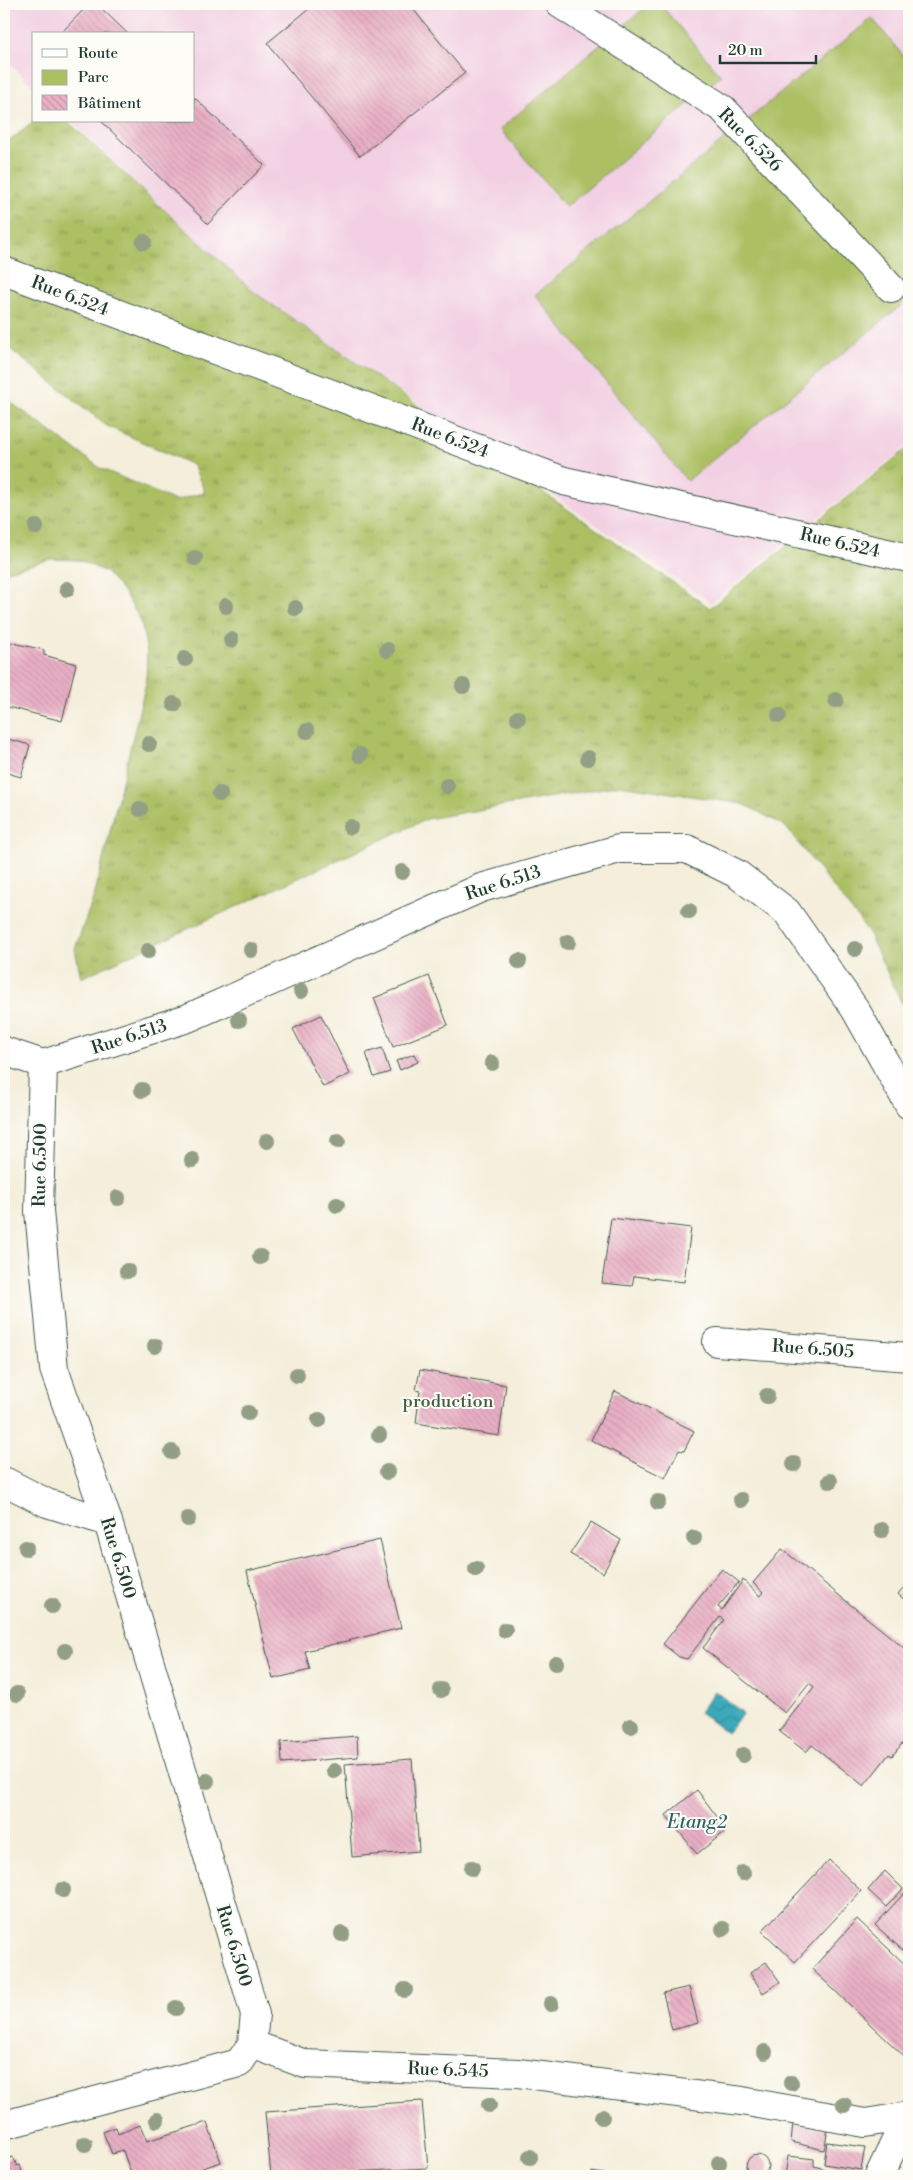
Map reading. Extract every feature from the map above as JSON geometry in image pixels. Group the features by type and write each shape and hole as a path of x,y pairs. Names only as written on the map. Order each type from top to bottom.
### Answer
{"street":[{"name":"Rue 6.526","path":"560,4 723,109 891,288"},
{"name":"Rue 6.524","path":"4,271 564,481 909,558"},
{"name":"Rue 6.513","path":"43,1064 188,1018 481,888 619,849 687,849 737,874 788,912 855,1009 909,1105"},
{"path":"4,1052 43,1064"},
{"name":"Rue 6.500","path":"43,1064 39,1211 54,1369 108,1522 255,2014 252,2044"},
{"name":"Rue 6.505","path":"717,1342 909,1356"},
{"path":"4,1480 47,1504 108,1522"},
{"path":"4,2125 239,2063 252,2044"},
{"name":"Rue 6.545","path":"252,2044 305,2064 518,2072 742,2101 865,2123 909,2115"},
{"path":"879,2176 909,2115"}],"shaded area":[{"path":"4,4 909,4 909,445 711,603 254,292 71,122 195,122 195,32 32,32 32,85 4,59"}],"green space":[{"path":"649,4 660,4 721,76 566,207 500,129"},
{"path":"872,18 909,63 909,299 687,481 535,295"},
{"path":"34,122 68,122 254,292 710,608 909,447 909,1018 867,930 785,826 743,804 620,785 427,819 81,978 75,949 95,893 146,683 147,652 141,621 125,594 106,572 79,560 50,559 4,572 4,401 9,401 100,468 175,501 205,492 193,465 107,426 4,344 4,145"}],"water":[{"path":"715,1691 743,1713 727,1733 699,1712"}],"building":[{"path":"89,4 97,4 126,32 62,32"},
{"path":"315,4 409,4 465,73 360,156 267,43"},
{"path":"195,98 264,165 208,224 102,122 195,122"},
{"path":"4,641 44,650 44,655 76,664 62,721 4,706"},
{"path":"4,738 30,745 21,777 4,772"},
{"path":"429,976 448,1025 393,1047 374,998"},
{"path":"321,1015 350,1074 323,1087 293,1029"},
{"path":"382,1048 390,1072 374,1077 366,1053"},
{"path":"414,1054 418,1062 400,1070 396,1061"},
{"path":"611,1218 691,1228 684,1282 634,1276 632,1286 602,1283"},
{"name":"production","path":"420,1370 506,1385 499,1436 416,1423 420,1391 416,1390"},
{"path":"615,1391 694,1431 684,1451 679,1450 665,1478 591,1440"},
{"path":"591,1522 621,1540 603,1573 570,1554"},
{"path":"380,1540 401,1628 305,1651 310,1670 273,1679 247,1571"},
{"path":"782,1549 909,1652 909,1735 892,1756 889,1754 864,1786 812,1745 806,1752 779,1731 814,1687 809,1683 785,1713 703,1648 724,1620 720,1617 687,1659 679,1657 663,1644 722,1569 739,1582 718,1607 722,1610 743,1580 760,1596 763,1592 753,1583"},
{"path":"908,1582 909,1584 909,1604 898,1594"},
{"path":"357,1736 358,1757 282,1763 281,1742"},
{"path":"412,1759 419,1851 352,1857 345,1764"},
{"name":"Etang2","path":"697,1790 727,1830 697,1854 666,1815"},
{"path":"829,1860 861,1891 795,1962 762,1931"},
{"path":"885,1871 903,1889 886,1907 868,1890"},
{"path":"909,1888 909,1956 875,1925"},
{"path":"857,1919 909,1968 909,2061 812,1969"},
{"path":"766,1962 780,1982 763,1993 750,1973"},
{"path":"689,1987 698,2023 672,2030 663,1993"},
{"path":"422,2101 428,2168 271,2176 265,2112"},
{"path":"207,2122 221,2162 179,2176 132,2176 123,2151 112,2154 103,2132 116,2127 118,2134 140,2125 147,2141"},
{"path":"793,2123 828,2129 824,2150 791,2142"},
{"path":"827,2142 865,2147 861,2170 824,2164"},
{"path":"757,2155 765,2158 768,2166 765,2174 757,2177 749,2174 746,2166 749,2158"},
{"path":"788,2156 814,2159 814,2166 832,2171 832,2176 785,2176"},
{"path":"13,2157 17,2166 20,2165 23,2176 4,2176 4,2160"},
{"path":"222,2168 225,2176 203,2176"},
{"path":"592,2172 610,2175 610,2176 591,2176"}]}
